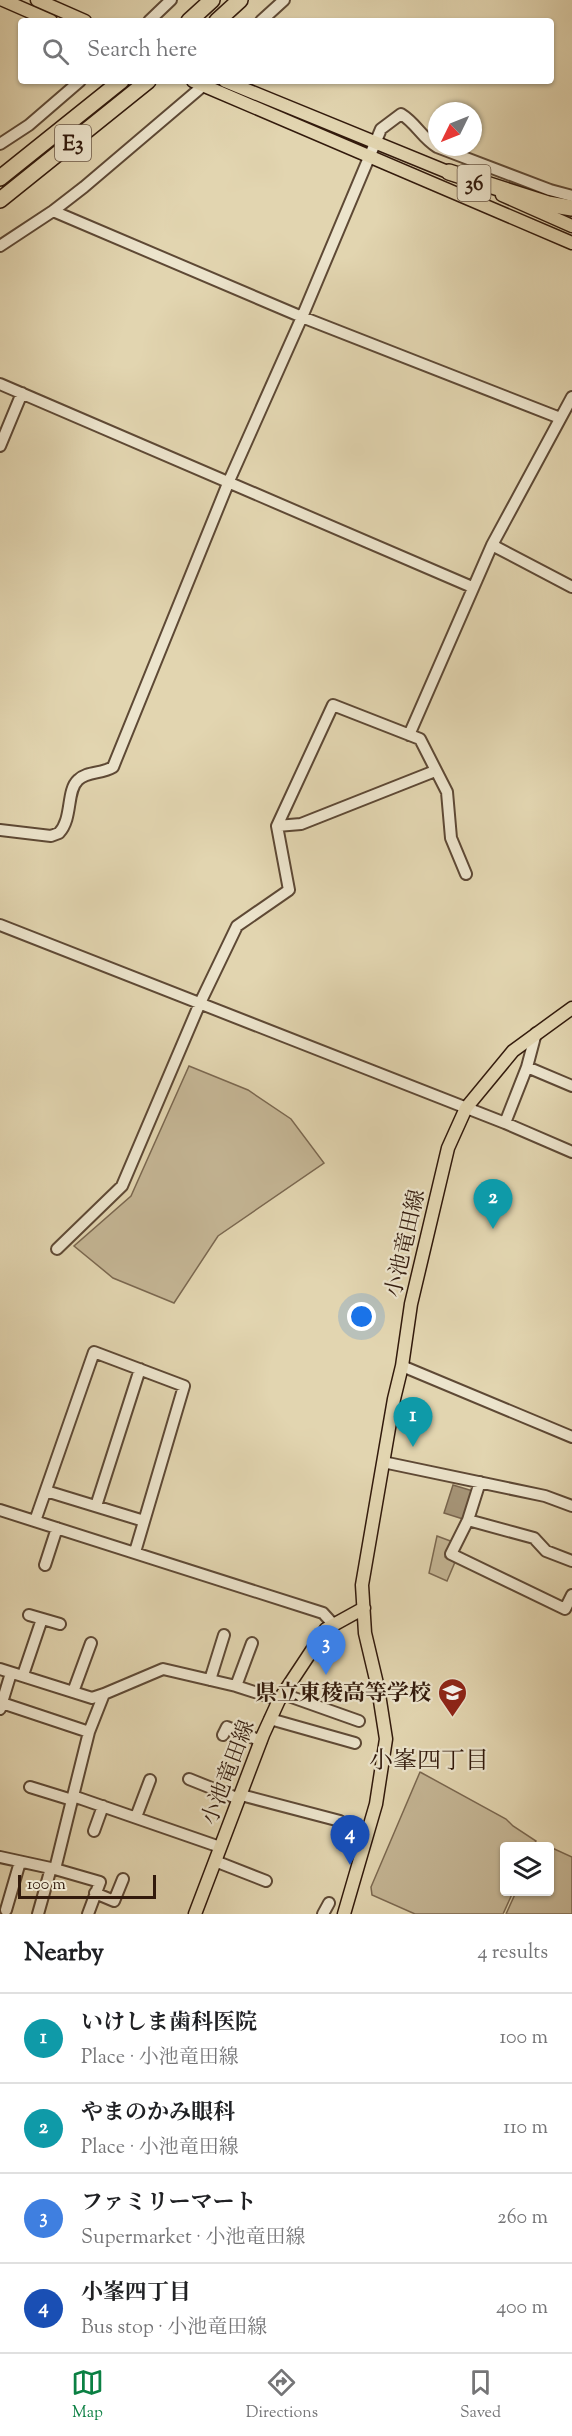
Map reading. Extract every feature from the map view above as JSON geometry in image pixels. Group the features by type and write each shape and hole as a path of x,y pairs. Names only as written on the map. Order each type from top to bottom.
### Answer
{"highway":[{"path":"191,18 207,0"},
{"path":"191,18 212,0"},
{"path":"220,18 240,0"},
{"name":"E3","path":"0,178 117,84"},
{"name":"E3","path":"0,200 144,84"},
{"path":"449,172 548,204 572,208"}],"main road":[{"path":"3,0 44,18"},
{"path":"37,0 78,18"},
{"name":"36","path":"201,84 572,243"},
{"name":"36","path":"232,84 449,172 572,226"},
{"name":"小池竜田線","path":"344,1914 376,1804 386,1739 378,1688 365,1633 362,1585 411,1304 448,1148 466,1108 513,1051 572,1008"},
{"name":"小池竜田線","path":"195,1914 270,1719 281,1697 319,1638 333,1624 364,1608"}],"street":[{"path":"152,18 171,0"},
{"path":"264,18 284,0"},
{"path":"0,144 29,125 77,84"},
{"path":"0,246 53,211 198,84"},
{"path":"0,830 51,836 59,833 66,826 75,782 84,775 105,772 113,766 229,482 303,317 381,129 401,114 413,121 428,141"},
{"path":"461,156 572,196"},
{"path":"53,211 303,317 560,418"},
{"path":"0,384 472,587"},
{"path":"0,446 22,393"},
{"path":"409,735 492,545 572,398"},
{"path":"492,545 572,587"},
{"path":"57,1249 122,1186 200,1003 237,926 289,890 277,826 333,705 420,739 447,792 452,838 466,874"},
{"path":"277,826 301,824 435,771"},
{"path":"0,926 505,1123 572,1152"},
{"path":"505,1123 527,1067 536,1033"},
{"path":"527,1067 572,1086"},
{"path":"35,1521 94,1352 184,1386 135,1552"},
{"path":"402,1366 572,1437"},
{"path":"96,1506 140,1369"},
{"path":"382,1462 545,1496 572,1506"},
{"path":"480,1482 468,1520 451,1554 565,1609 572,1595"},
{"path":"46,1491 144,1521"},
{"path":"0,1510 323,1613 333,1624"},
{"path":"468,1520 534,1538 546,1551 572,1562"},
{"path":"45,1566 57,1528"},
{"path":"29,1615 60,1624"},
{"path":"23,1675 42,1619"},
{"path":"210,1680 224,1635"},
{"path":"236,1686 252,1642"},
{"path":"73,1692 91,1643"},
{"path":"89,1732 1,1706 5,1671 92,1698 164,1669 281,1697 359,1721"},
{"path":"38,1914 73,1798 89,1732 104,1694"},
{"path":"270,1719 355,1743"},
{"path":"223,1735 227,1727 261,1742"},
{"path":"189,1779 240,1797 340,1821"},
{"path":"136,1817 150,1780"},
{"path":"30,1787 104,1806 220,1847"},
{"path":"94,1831 104,1806"},
{"path":"0,1857 53,1868 100,1882 88,1914"},
{"path":"215,1861 266,1881"},
{"path":"6,1910 20,1862"},
{"path":"95,1893 114,1900 123,1879"},
{"path":"323,1914 329,1902"}],"shaded area":[{"path":"189,1066 248,1090 291,1119 324,1163 218,1236 174,1303 113,1278 74,1246 131,1196"},
{"path":"453,1485 473,1491 463,1519 444,1513"},
{"path":"437,1536 453,1542 445,1557 455,1562 447,1581 429,1573"},
{"path":"420,1772 506,1819 536,1841 500,1842 500,1896 511,1896 503,1914 415,1914 372,1895 371,1887"},
{"path":"554,1849 572,1857 572,1914 506,1914 514,1896 554,1896"}],"place":[{"name":"やまのかみ眼科","path":"493,1229"},
{"name":"いけしま歯科医院","path":"413,1447"},
{"name":"ファミリーマート","path":"326,1675"},
{"name":"県立東稜高等学校","path":"452,1718"},
{"name":"小峯四丁目","path":"350,1865"}],"district":[{"name":"小峯四丁目","path":"429,1760"}]}
